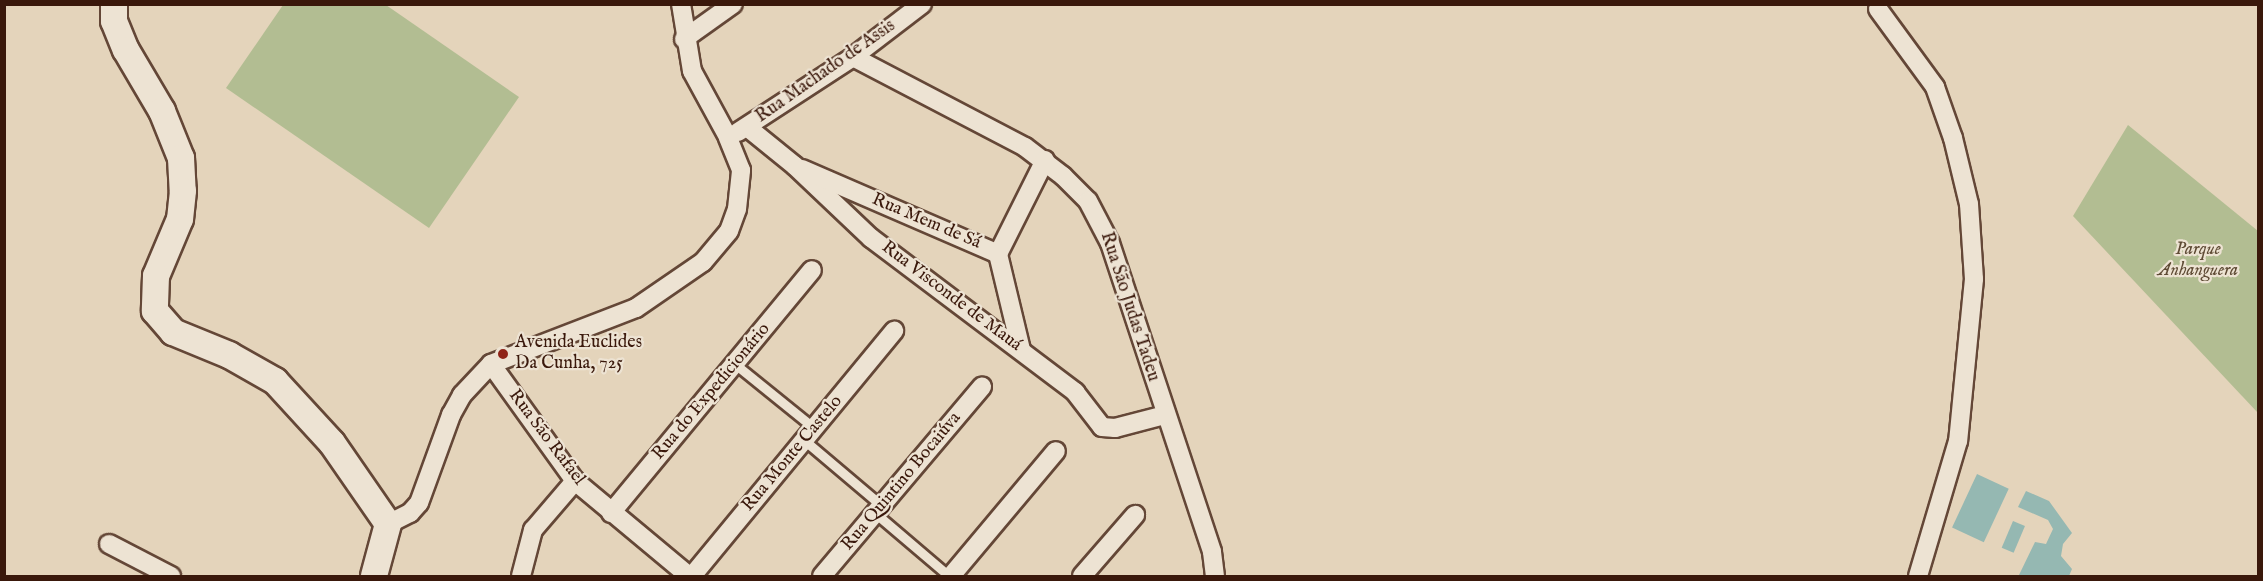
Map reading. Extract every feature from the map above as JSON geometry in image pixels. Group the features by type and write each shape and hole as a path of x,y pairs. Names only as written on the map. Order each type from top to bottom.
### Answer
{"main road":[{"path":"114,4 114,21 126,50 162,111 181,158 183,191 180,219 156,276 155,311 173,333 257,368 291,396 333,443 388,524 374,576"}],"street":[{"path":"388,524 410,513 419,503 451,415 475,380 491,364 605,323 636,308 703,262 729,231 737,209 741,170 728,137 692,71 684,39 681,4"},
{"path":"684,39 734,4"},
{"name":"Rua Machado de Assis","path":"728,137 747,127 853,57 922,4"},
{"path":"1878,9 1935,87 1953,138 1969,204 1974,279 1958,441 1918,576"},
{"name":"Rua São Judas Tadeu","path":"853,57 1046,160 1088,201 1107,233 1165,415 1212,552 1215,576"},
{"name":"Rua Visconde de Mauá","path":"747,127 795,166 872,238 1075,392 1105,429 1165,415"},
{"path":"998,254 1046,160"},
{"name":"Rua Mem de Sá","path":"795,166 998,254 1022,350"},
{"name":"Rua do Expedicionário","path":"611,513 812,270"},
{"name":"Rua Monte Castelo","path":"690,576 894,331"},
{"name":"Rua São Rafael","path":"491,364 575,481 690,576"},
{"name":"Rua Quintino Bocaiúva","path":"822,576 982,387"},
{"path":"950,576 1056,451"},
{"path":"525,575 524,552 533,530 575,481"},
{"path":"1082,576 1135,515"},
{"path":"109,544 171,576"}],"lane":[{"path":"735,364 809,434 878,509 950,576"}],"green space":[{"path":"283,5 386,5 519,97 429,228 226,88"},
{"name":"Parque Anhanguera","path":"2128,125 2258,231 2258,413 2073,216"}],"water":[{"path":"1977,474 2009,489 1984,542 1952,527"},
{"path":"2026,491 2049,501 2072,533 2063,544 2061,556 2072,569 2069,576 2019,575 2035,542 2046,544 2053,529 2048,520 2018,507"},
{"path":"2013,521 2025,526 2014,553 2002,548"}],"place":[{"name":"Avenida Euclides Da Cunha, 725","path":"503,354"}]}
